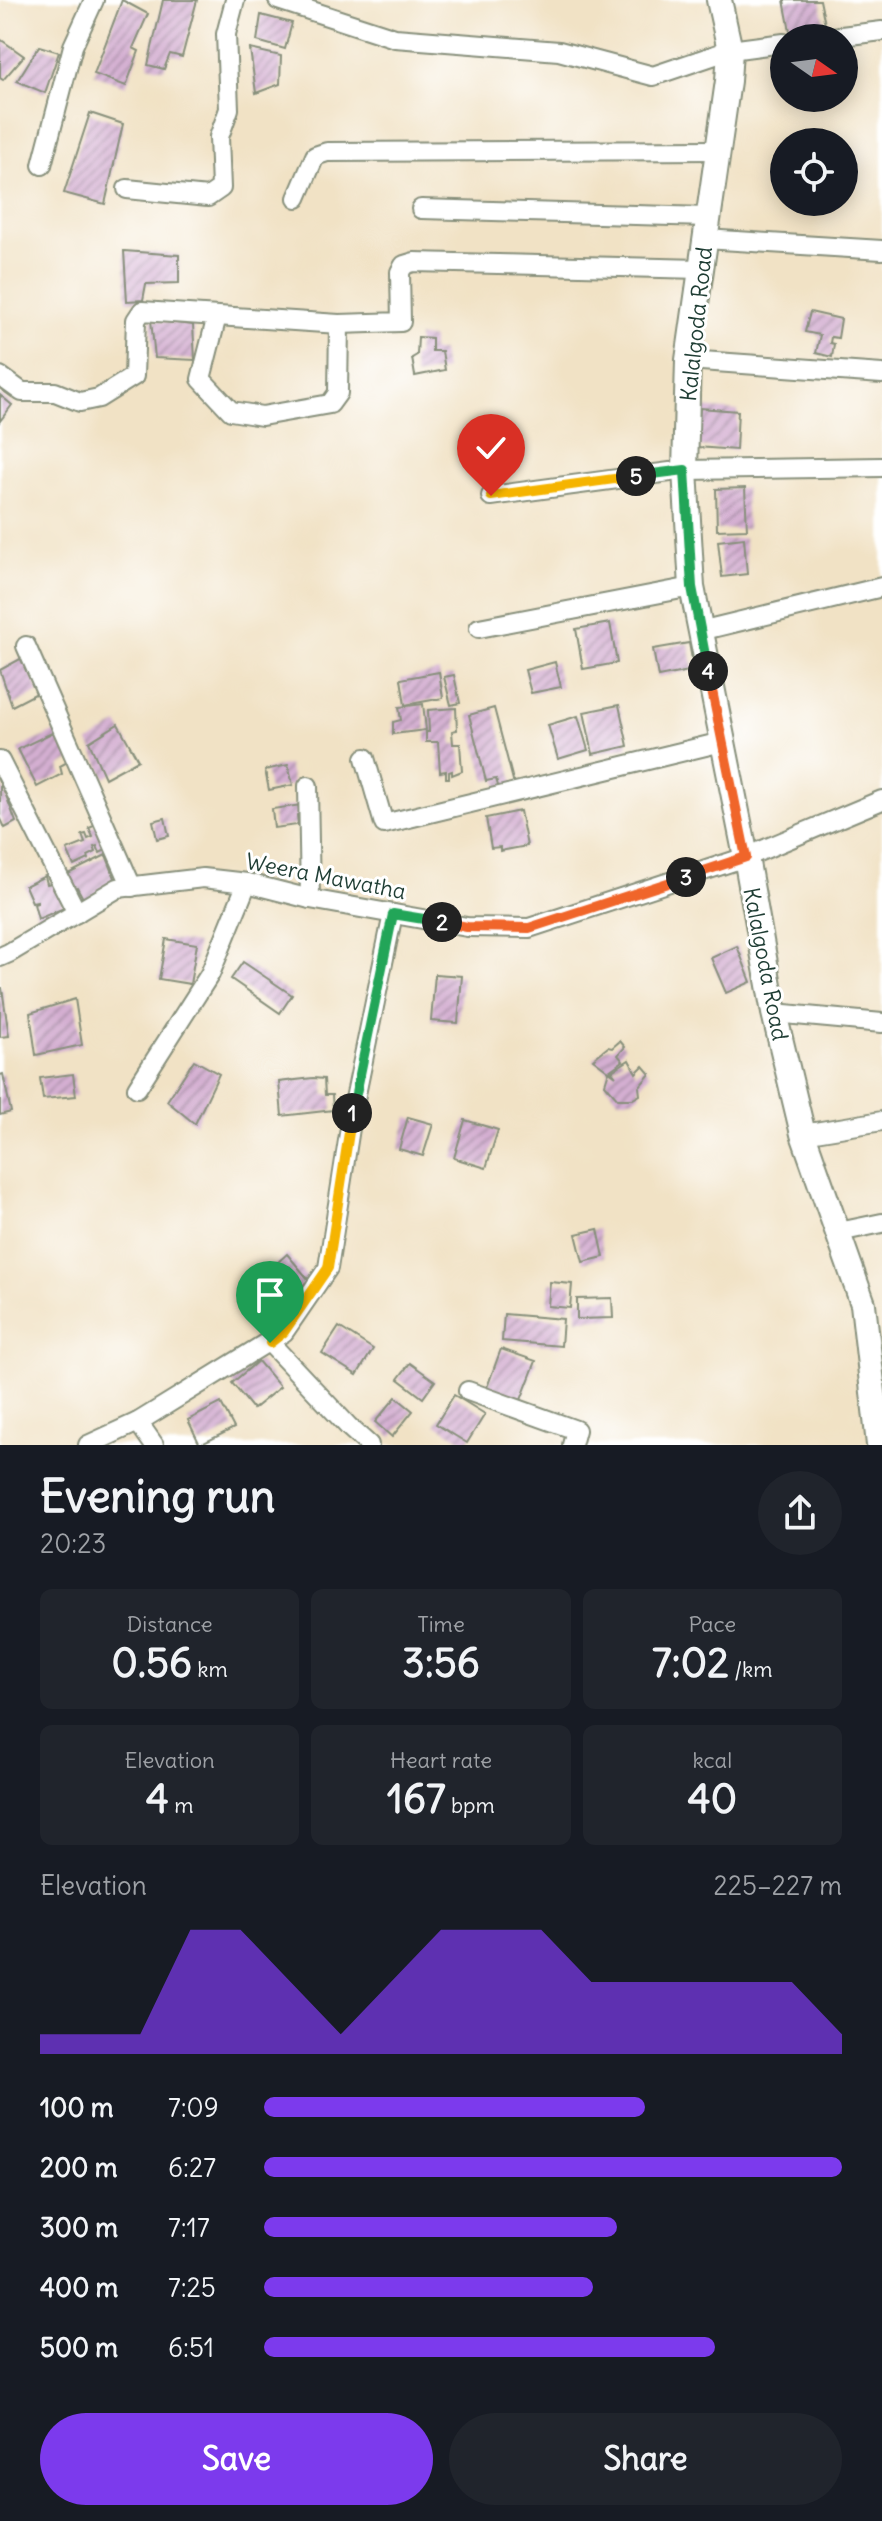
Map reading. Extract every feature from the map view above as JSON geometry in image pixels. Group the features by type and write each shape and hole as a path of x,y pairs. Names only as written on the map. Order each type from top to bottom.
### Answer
{"street":[{"path":"42,165 73,46 94,0"},
{"path":"127,189 208,197 221,188 219,137 229,109 226,34 235,0"},
{"path":"278,0 395,38 559,51 653,76 730,50 770,45"},
{"name":"Kalalgoda Road","path":"719,0 730,50 728,81 688,360 685,470 692,587 774,1013 803,1134 863,1304 877,1367 879,1445"},
{"path":"858,34 882,31"},
{"path":"297,198 315,156 327,152 719,150"},
{"path":"421,209 706,228 882,250"},
{"path":"0,376 22,392 55,392 80,402 99,398 134,376 136,320 142,311 339,324 401,322 400,272 404,265 414,262 701,269"},
{"path":"217,316 201,379 231,411 262,416 330,404 338,393 339,324"},
{"path":"688,360 882,374"},
{"path":"491,496 685,470 882,467"},
{"path":"479,628 692,587"},
{"path":"700,631 882,587"},
{"path":"26,646 132,887"},
{"path":"365,758 384,824 722,742"},
{"path":"0,761 77,913"},
{"path":"308,786 310,899"},
{"name":"Weera Mawatha","path":"0,957 118,888 203,878 247,883 310,899 467,927 529,928 746,857 882,800"},
{"path":"137,1088 210,974 247,883"},
{"path":"88,1445 138,1422 270,1343 284,1332 328,1268 353,1109 393,914"},
{"path":"774,1013 882,1023"},
{"path":"803,1134 882,1121"},
{"path":"839,1232 882,1223"},
{"path":"270,1343 369,1445"},
{"path":"468,1391 576,1430 572,1445"},
{"path":"138,1422 154,1445"}],"building":[{"path":"122,0 148,14 133,48 139,51 126,86 94,74"},
{"path":"163,0 197,0 182,57 170,54 164,69 148,65"},
{"path":"784,0 820,0 825,24 789,24"},
{"path":"261,15 292,23 285,49 257,41"},
{"path":"0,39 24,56 3,80 0,78"},
{"path":"39,46 59,52 45,93 17,81"},
{"path":"250,49 281,56 280,84 256,93"},
{"path":"90,113 123,124 105,204 64,193"},
{"path":"124,251 179,255 179,283 146,284 143,300 127,301"},
{"path":"810,312 841,319 838,338 831,337 830,343 834,344 832,357 816,353 820,335 805,332"},
{"path":"151,320 193,325 195,360 155,358"},
{"path":"418,337 432,338 432,351 442,351 445,370 415,376 412,358 417,355"},
{"path":"0,395 12,405 0,421"},
{"path":"700,408 738,411 736,450 697,447"},
{"path":"745,488 747,529 717,530 716,489"},
{"path":"744,538 747,574 722,577 718,541"},
{"path":"610,623 617,663 583,669 576,629"},
{"path":"689,643 694,670 658,677 653,649"},
{"path":"24,657 39,692 12,706 0,670"},
{"path":"555,662 561,687 531,693 525,670"},
{"path":"439,672 443,698 405,705 401,679"},
{"path":"454,675 460,703 451,705 444,677"},
{"path":"423,704 426,730 393,734 393,722 401,720 399,707"},
{"path":"619,705 628,746 593,754 584,712"},
{"path":"456,708 457,730 452,731 453,744 460,744 462,771 452,775 452,771 449,772 449,778 446,778 446,771 440,772 438,742 426,742 428,710"},
{"path":"494,708 514,784 499,789 496,779 486,781 469,715"},
{"path":"578,716 588,750 558,759 548,725"},
{"path":"118,724 138,760 105,778 89,742"},
{"path":"58,730 71,760 60,766 62,774 37,787 18,749"},
{"path":"288,765 293,785 269,790 265,770"},
{"path":"0,780 16,822 5,828 0,817"},
{"path":"302,805 303,814 297,815 298,825 274,828 272,809"},
{"path":"520,811 527,846 500,851 500,847 491,848 486,818"},
{"path":"165,818 169,836 157,839 153,821"},
{"path":"101,823 112,847 100,853 97,846 94,847 96,852 88,856 89,859 74,866 67,850 85,843 82,835 86,834 88,839 93,837 89,828"},
{"path":"106,855 118,886 85,902 68,874"},
{"path":"45,876 47,884 55,882 64,908 38,919 34,904 37,901 32,902 25,886"},
{"path":"166,939 197,944 190,984 159,979"},
{"path":"737,946 751,982 726,993 711,958"},
{"path":"243,962 292,995 280,1013 231,979"},
{"path":"435,974 462,976 458,1023 431,1021"},
{"path":"0,988 9,1036 0,1037"},
{"path":"75,999 82,1045 36,1055 30,1013"},
{"path":"620,1041 625,1047 618,1055 623,1061 609,1071 593,1059 608,1047 612,1048"},
{"path":"194,1060 219,1074 195,1124 167,1101"},
{"path":"629,1060 636,1073 643,1066 650,1074 639,1087 640,1095 633,1099 618,1099 605,1084 609,1071 616,1076 612,1071"},
{"path":"3,1074 11,1112 0,1115 0,1075"},
{"path":"73,1074 76,1096 43,1099 40,1078"},
{"path":"324,1079 325,1095 332,1095 333,1110 282,1116 279,1082"},
{"path":"408,1117 433,1124 423,1156 399,1149"},
{"path":"465,1120 498,1130 486,1168 454,1158"},
{"path":"598,1229 604,1257 583,1262 576,1234"},
{"path":"287,1254 309,1280 300,1288 306,1296 296,1305 268,1271"},
{"path":"550,1282 572,1284 570,1308 548,1306"},
{"path":"612,1298 613,1318 577,1319 577,1299"},
{"path":"504,1314 563,1319 561,1346 502,1341"},
{"path":"339,1327 373,1349 357,1375 322,1353"},
{"path":"501,1349 536,1361 519,1405 485,1393"},
{"path":"258,1361 280,1387 253,1409 232,1383"},
{"path":"410,1363 435,1381 423,1398 398,1379"},
{"path":"454,1395 485,1414 467,1443 436,1424"},
{"path":"396,1397 413,1411 392,1437 375,1422"},
{"path":"221,1403 234,1428 200,1445 188,1420"}],"route":[{"path":"270,1343 284,1332 328,1268 353,1109 393,914 467,927 529,928 746,857 692,587 685,470 491,496"}]}
